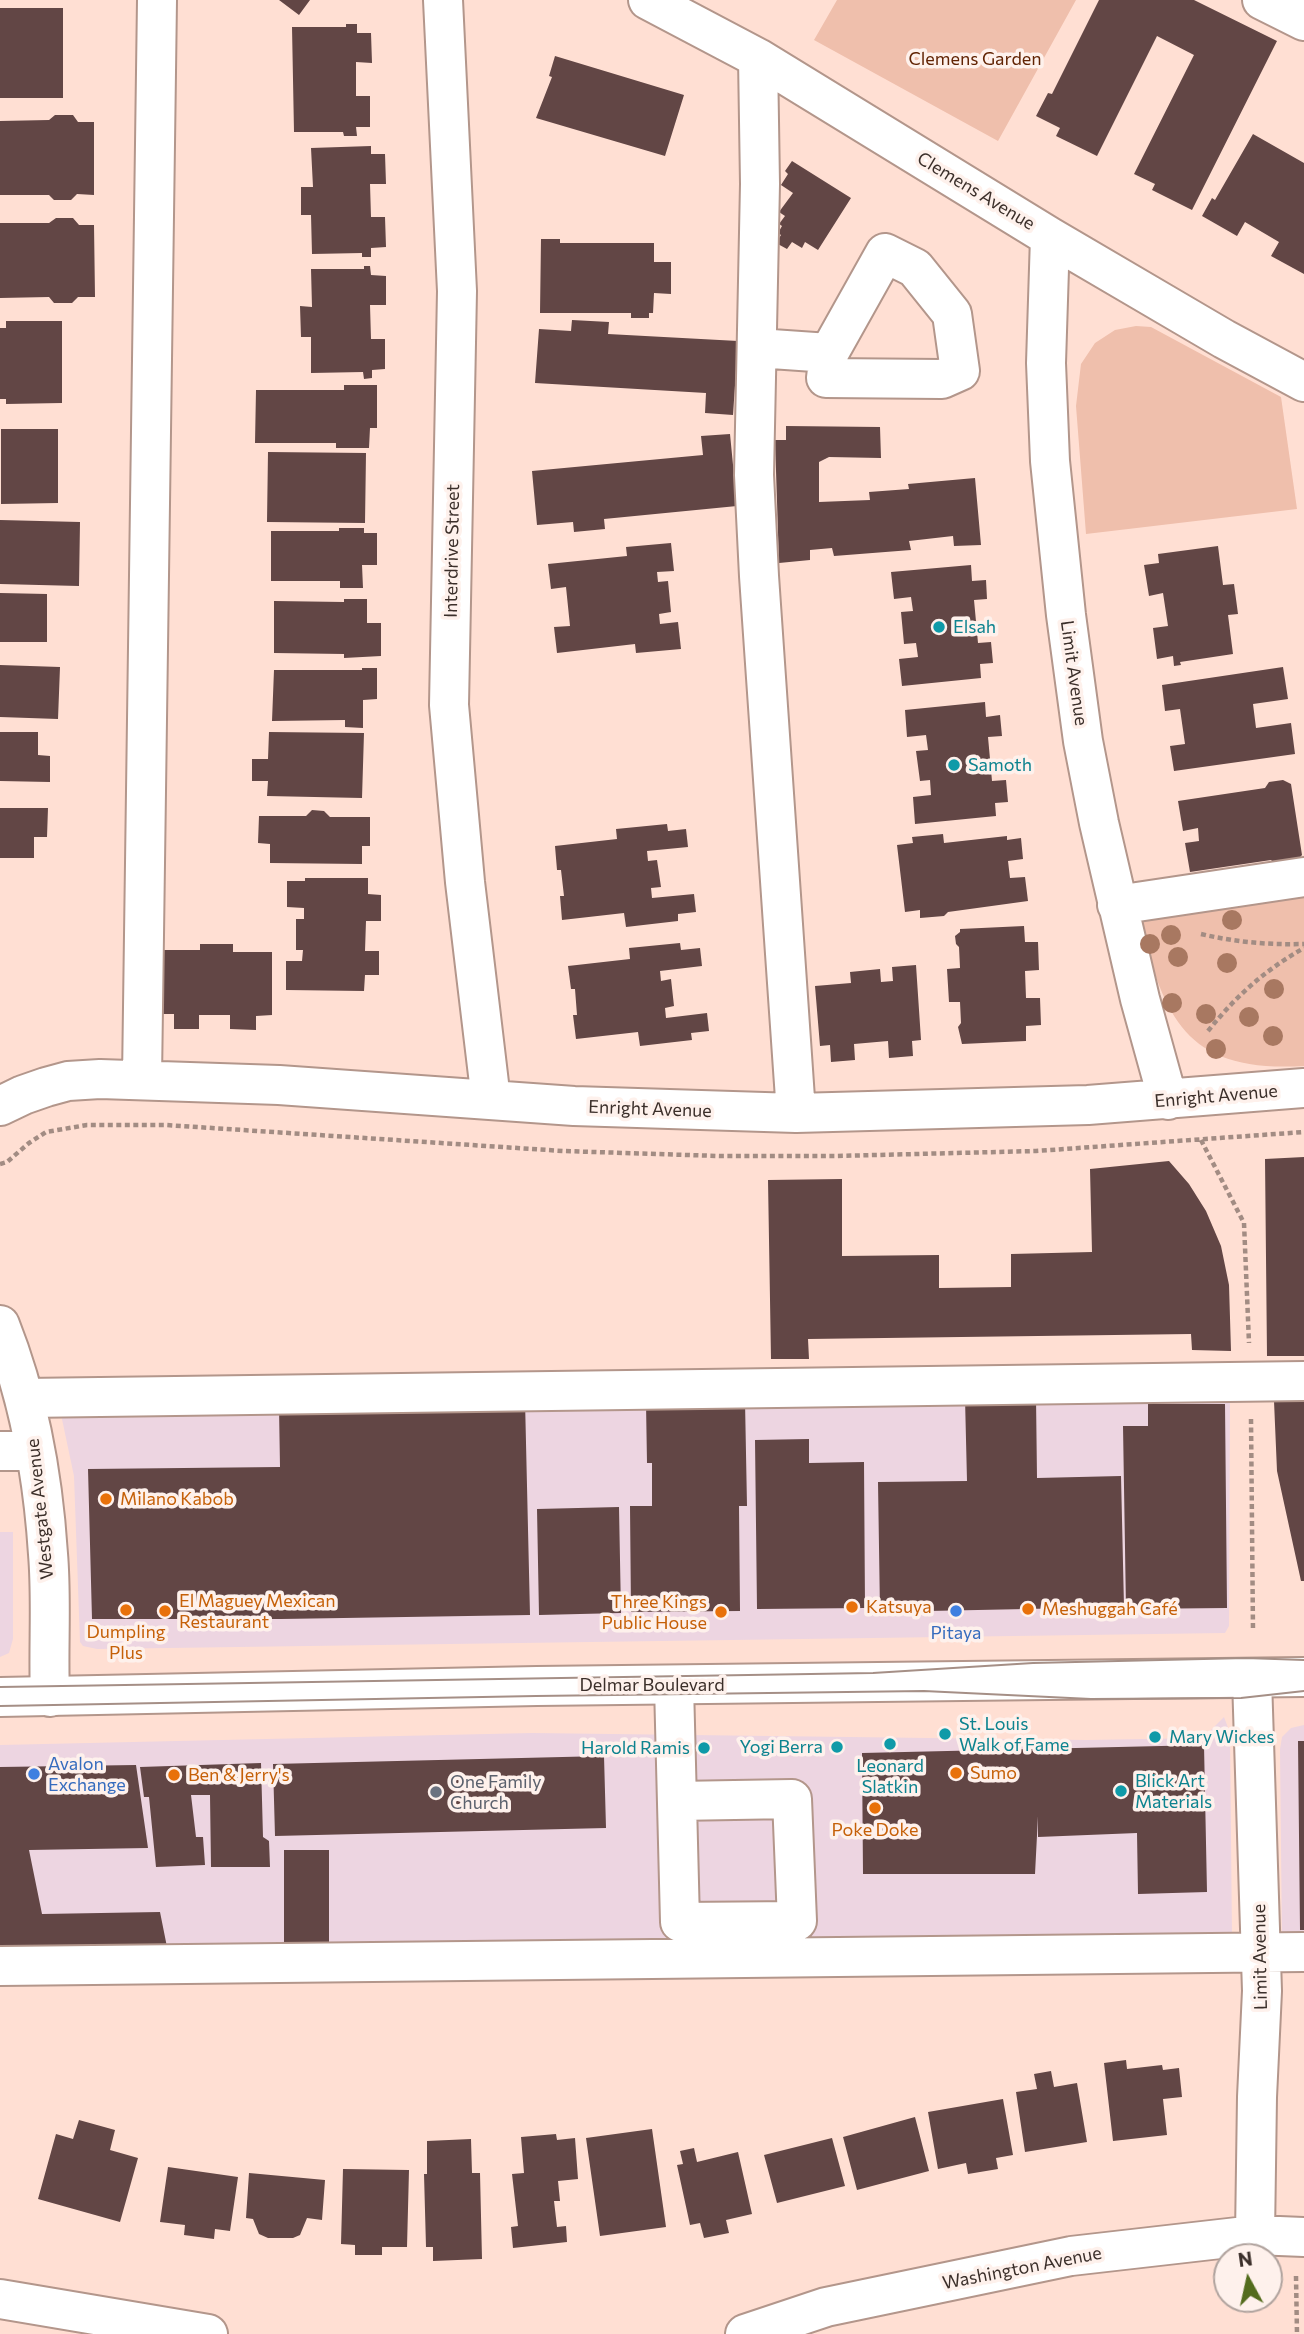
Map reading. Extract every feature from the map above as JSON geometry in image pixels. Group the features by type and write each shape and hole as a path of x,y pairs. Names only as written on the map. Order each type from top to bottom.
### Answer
{"street":[{"path":"142,1079 157,0"},
{"name":"Interdrive Street","path":"443,0 457,291 450,705 465,883 491,1100"},
{"name":"Clemens Avenue","path":"648,0 758,58 1050,237 1224,339 1304,382"},
{"path":"1262,0 1304,21"},
{"path":"758,58 760,184 754,475 796,1113"},
{"name":"Limit Avenue","path":"1050,237 1046,363 1053,487 1066,615 1083,741 1117,905 1167,1100"},
{"path":"757,348 829,353"},
{"path":"1117,905 1304,877"},
{"name":"Enright Avenue","path":"0,1107 23,1095 68,1081 142,1079 279,1085 574,1106 796,1113 1006,1109 1167,1100 1304,1088"},
{"name":"Westgate Avenue","path":"0,1325 25,1398 18,1451 48,1555 50,1697"},
{"path":"25,1398 1304,1381"},
{"name":"Delmar Boulevard","path":"0,1698 524,1686 1304,1677"},
{"name":"Limit Avenue","path":"1252,1679 1261,1952 1255,2235"},
{"path":"674,1685 677,1801"},
{"path":"0,1966 1304,1952"},
{"name":"Washington Avenue","path":"745,2334 826,2306 1070,2256 1255,2235 1299,2237"},
{"path":"0,2299 208,2334"}],"path":[{"path":"1200,934 1259,944 1304,946"},
{"path":"1208,1031 1255,979 1304,946"},
{"path":"1297,2334 1299,2237"}],"shaded area":[{"path":"1230,1397 1229,1626 1225,1633 97,1649 83,1646 80,1642 74,1476 59,1405"},
{"path":"0,1532 13,1532 13,1639 9,1653 0,1657"},
{"path":"1224,1717 1230,1733 1232,1938 0,1960 0,1745 532,1733 1087,1740 1203,1738"},
{"path":"1304,1725 1304,1943 1282,1943 1280,1749 1282,1737 1291,1728"}],"green space":[{"name":"Clemens Garden","path":"837,0 1076,0 998,141 814,40"},
{"path":"1136,326 1151,327 1281,397 1297,509 1086,534 1076,406 1081,364 1095,343 1115,330"},
{"path":"1304,891 1304,1066 1263,1066 1231,1060 1205,1048 1186,1031 1170,1009 1158,982 1137,914"}],"building":[{"path":"279,0 310,0 299,15"},
{"path":"1099,0 1194,0 1277,41 1192,210 1152,190 1155,184 1134,174 1194,55 1157,36 1097,156 1056,136 1060,128 1036,116 1048,93 1052,94"},
{"path":"0,8 63,8 63,98 0,98"},
{"path":"346,24 357,24 357,33 371,33 372,63 356,62 356,96 370,96 370,127 356,127 357,136 344,136 343,132 294,132 292,27 346,27"},
{"path":"555,56 684,95 665,156 536,118 552,77 549,76"},
{"path":"55,115 73,115 78,122 94,122 94,195 77,194 71,200 54,200 49,195 0,195 0,121 49,120"},
{"path":"1253,134 1304,163 1304,274 1271,256 1279,242 1245,222 1237,236 1202,216 1212,198 1215,200"},
{"path":"371,146 371,154 385,154 386,184 370,184 371,217 385,217 386,247 371,248 371,257 362,257 362,253 312,254 311,215 301,215 301,187 313,187 311,148"},
{"path":"792,161 851,198 818,250 805,242 802,248 792,242 787,249 776,243 781,235 778,233 782,226 779,224 785,216 779,212 793,193 781,185 788,174 785,171"},
{"path":"56,218 73,218 79,225 94,225 95,297 78,297 72,303 54,303 49,297 0,298 0,223 49,223"},
{"path":"541,239 560,239 560,243 654,243 654,262 671,262 671,294 654,293 653,313 649,313 649,318 631,318 631,313 540,313"},
{"path":"364,266 370,266 371,275 386,276 386,305 370,305 371,339 385,339 385,369 372,370 372,378 364,379 363,372 311,373 311,337 301,337 300,306 312,307 311,269 364,269"},
{"path":"572,320 609,322 608,334 738,341 733,415 705,413 706,393 535,383 539,329 571,331"},
{"path":"6,321 62,321 62,403 6,404 6,399 0,399 0,328 6,328"},
{"path":"344,385 377,385 377,428 370,428 369,448 336,448 336,443 255,443 256,390 344,390"},
{"path":"786,426 880,427 881,458 829,457 819,462 819,502 870,500 869,492 909,489 908,484 975,478 981,545 954,546 953,536 909,541 911,550 834,556 832,548 810,550 810,560 779,563 775,440 786,440"},
{"path":"1,429 58,429 58,503 1,504"},
{"path":"730,434 737,506 604,519 605,529 574,532 573,522 537,525 532,471 703,455 701,436"},
{"path":"268,452 366,453 365,523 267,522"},
{"path":"0,520 80,522 79,586 0,584"},
{"path":"339,528 364,528 364,533 377,533 377,565 362,565 363,588 340,588 340,581 271,581 271,531 339,531"},
{"path":"671,543 674,571 657,572 658,582 668,581 671,612 659,614 660,624 678,622 681,649 636,653 635,644 557,653 554,627 570,626 566,587 551,589 548,564 627,556 626,547"},
{"path":"1218,546 1223,585 1234,584 1238,614 1228,615 1233,654 1180,662 1181,665 1174,666 1173,656 1157,659 1153,628 1168,626 1163,593 1149,596 1144,565 1159,563 1158,554"},
{"name":"Elsah","path":"971,565 972,581 986,580 987,599 974,600 978,643 991,642 993,663 980,664 981,678 902,686 899,659 918,657 916,643 904,644 901,612 913,611 911,597 894,599 891,572"},
{"path":"0,593 47,594 47,642 0,642"},
{"path":"344,599 367,599 367,623 381,623 381,656 344,658 344,654 274,653 274,601 344,602"},
{"path":"0,665 60,667 58,719 0,717"},
{"path":"1283,667 1288,699 1253,704 1256,728 1291,723 1295,754 1174,771 1170,746 1185,744 1180,709 1165,711 1162,685"},
{"path":"377,668 377,699 363,700 363,728 345,727 345,720 272,721 274,670"},
{"name":"Samoth","path":"985,702 986,717 1000,715 1002,736 988,737 992,781 1006,780 1008,802 995,803 996,816 915,824 913,797 931,795 930,780 920,781 916,751 928,750 926,735 907,737 905,710"},
{"path":"0,732 38,732 38,755 50,756 50,782 0,781"},
{"path":"269,732 364,733 362,798 267,796 268,781 252,781 252,759 268,759"},
{"path":"1283,780 1291,784 1302,855 1294,864 1278,867 1271,860 1190,872 1185,843 1199,841 1198,828 1183,831 1178,801 1265,788 1269,782"},
{"path":"0,808 48,808 47,837 34,837 34,858 0,858"},
{"path":"312,810 324,811 330,817 370,817 370,846 362,846 362,864 270,863 270,844 258,843 259,816 306,816"},
{"path":"667,824 668,831 686,829 688,847 647,851 648,861 657,860 661,887 651,888 652,898 694,894 696,912 678,914 678,921 626,927 624,913 562,920 560,896 564,896 561,870 557,870 555,846 617,839 616,829"},
{"path":"943,834 944,843 1007,836 1007,840 1021,838 1023,859 1008,861 1010,878 1025,877 1028,901 948,912 944,916 920,918 920,910 905,912 897,845 913,843 912,837"},
{"path":"305,878 368,878 368,894 381,895 381,921 366,921 365,951 379,951 379,975 365,975 364,991 286,990 286,961 302,961 303,950 296,950 296,919 304,919 304,908 287,907 287,881 305,881"},
{"path":"1024,926 1025,942 1038,942 1039,970 1025,971 1026,998 1040,998 1041,1025 1026,1026 1026,1041 962,1044 958,1027 961,1023 960,1002 949,1002 947,969 960,968 959,947 955,936 960,929"},
{"path":"680,943 681,950 700,948 702,966 660,971 661,981 671,979 674,1006 665,1008 666,1018 707,1013 709,1031 691,1033 692,1040 640,1046 638,1032 576,1039 573,1015 577,1015 575,989 571,989 568,966 630,959 629,948"},
{"path":"200,944 233,944 233,952 272,952 272,1015 256,1016 256,1030 230,1029 230,1015 199,1015 199,1029 174,1029 174,1014 160,1014 160,950 200,950"},
{"path":"916,965 921,1040 912,1041 913,1056 889,1058 888,1041 854,1044 855,1060 831,1062 830,1045 820,1046 815,986 851,983 850,972 880,969 881,982 893,981 892,967"},
{"path":"1304,1157 1304,1356 1267,1356 1265,1159"},
{"path":"1169,1161 1189,1184 1206,1211 1221,1246 1229,1285 1231,1351 1192,1350 1191,1334 808,1339 809,1359 771,1359 768,1180 842,1179 842,1256 939,1255 939,1288 1011,1287 1011,1254 1092,1252 1090,1169"},
{"path":"1036,1397 1037,1478 1121,1476 1124,1607 880,1612 878,1482 967,1481 965,1398"},
{"path":"525,1400 530,1615 92,1619 88,1469 280,1467 279,1407"},
{"path":"1304,1400 1304,1581 1301,1581 1277,1471 1274,1401"},
{"path":"745,1401 747,1506 739,1506 740,1611 631,1612 630,1506 652,1506 652,1463 647,1463 646,1403"},
{"path":"1148,1404 1225,1404 1227,1608 1126,1609 1123,1426 1148,1426"},
{"path":"809,1439 809,1463 864,1462 865,1608 757,1609 755,1440"},
{"path":"619,1507 621,1613 539,1615 537,1509"},
{"path":"1298,1741 1304,1741 1304,1930 1300,1930"},
{"path":"1204,1745 1207,1892 1138,1894 1137,1833 1038,1837 1038,1816 1035,1874 863,1874 862,1753"},
{"path":"604,1756 606,1828 275,1836 273,1764"},
{"path":"261,1763 263,1837 269,1841 270,1867 211,1867 210,1795 191,1795 196,1837 203,1837 205,1865 156,1867 149,1797 144,1797 140,1767"},
{"path":"136,1765 148,1848 29,1850 42,1914 160,1912 168,1952 0,1952 0,1767"},
{"path":"284,1850 329,1850 329,1948 284,1948"},
{"path":"1126,2060 1127,2069 1162,2065 1163,2070 1179,2068 1182,2097 1163,2099 1167,2135 1113,2141 1104,2063"},
{"path":"1051,2071 1054,2087 1077,2083 1087,2142 1025,2152 1016,2092 1037,2089 1034,2074"},
{"path":"1003,2099 1013,2155 996,2158 998,2169 968,2174 966,2163 938,2169 928,2112"},
{"path":"915,2117 929,2171 857,2190 843,2137"},
{"path":"79,2120 115,2130 110,2150 138,2158 120,2222 38,2199 56,2134 73,2139"},
{"path":"652,2129 666,2227 600,2236 586,2138"},
{"path":"556,2134 557,2140 575,2138 578,2179 558,2181 560,2201 554,2201 557,2227 566,2226 567,2242 513,2248 511,2227 518,2226 512,2174 524,2173 521,2137"},
{"path":"832,2138 845,2186 777,2203 764,2155"},
{"path":"471,2139 472,2173 480,2173 482,2259 433,2261 433,2247 426,2247 424,2174 427,2174 427,2141"},
{"path":"694,2148 697,2162 738,2152 752,2214 726,2220 729,2233 704,2238 700,2223 690,2225 677,2165 683,2164 680,2151"},
{"path":"168,2167 238,2177 230,2231 215,2229 214,2239 184,2235 185,2225 160,2222"},
{"path":"343,2169 409,2170 407,2247 382,2247 382,2255 355,2255 355,2245 341,2244"},
{"path":"249,2173 325,2180 322,2220 307,2218 300,2235 293,2238 268,2238 259,2234 253,2219 246,2218"}],"tram line":[{"path":"0,1687 873,1673 1033,1663 1246,1658 1304,1660"},
{"path":"0,1706 924,1691 1091,1699 1241,1698 1304,1691"}],"place":[{"name":"Elsah","path":"939,627"},
{"name":"Samoth","path":"954,765"},
{"name":"Milano Kabob","path":"106,1499"},
{"name":"Katsuya","path":"852,1607"},
{"name":"Meshuggah Café","path":"1028,1609"},
{"name":"Dumpling Plus","path":"126,1610"},
{"name":"El Maguey Mexican Restaurant","path":"165,1611"},
{"name":"Pitaya","path":"956,1611"},
{"name":"Three Kings Public House","path":"721,1612"},
{"name":"St. Louis Walk of Fame","path":"945,1734"},
{"name":"Mary Wickes","path":"1155,1737"},
{"name":"Leonard Slatkin","path":"890,1744"},
{"name":"Yogi Berra","path":"837,1747"},
{"name":"Harold Ramis","path":"704,1748"},
{"name":"Sumo","path":"956,1773"},
{"name":"Avalon Exchange","path":"34,1774"},
{"name":"Ben & Jerry's","path":"174,1775"},
{"name":"Blick Art Materials","path":"1121,1791"},
{"name":"One Family Church","path":"436,1792"},
{"name":"Poke Doke","path":"875,1808"}]}
